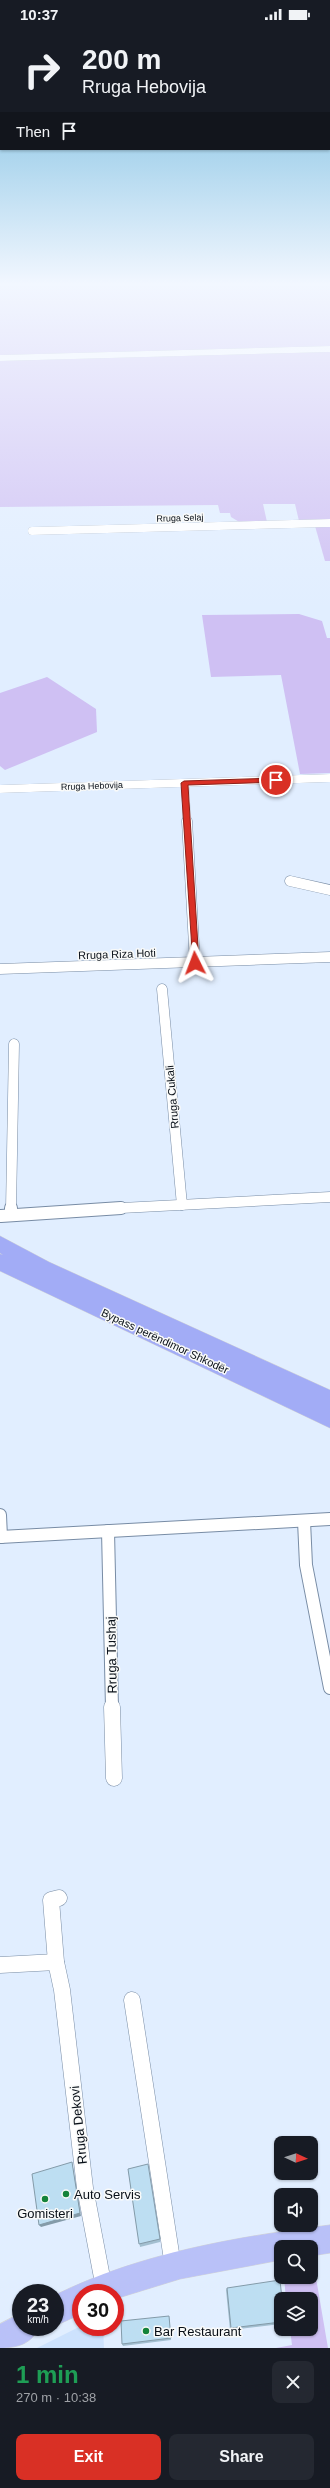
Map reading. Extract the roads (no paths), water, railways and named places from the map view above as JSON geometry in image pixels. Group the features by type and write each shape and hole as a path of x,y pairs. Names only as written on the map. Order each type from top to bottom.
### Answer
{"highway":[{"name":"Bypass perëndimor Shkodër","path":"0,1244 42,1268 330,1400"},
{"name":"Bypass perëndimor Shkodër","path":"0,1262 330,1419"}],"main road":[{"path":"120,2284 173,2266 243,2250 330,2239"},
{"path":"0,2340 12,2334"}],"street":[{"name":"Rruga Selaj","path":"32,531 330,523"},
{"name":"Rruga Hebovija","path":"0,789 330,778"},
{"path":"184,783 195,963"},
{"path":"290,881 330,890"},
{"name":"Rruga Riza Hoti","path":"0,969 330,957"},
{"name":"Rruga Cukali","path":"162,989 182,1205"},
{"path":"14,1044 6,1215 330,1197"},
{"path":"0,1515 1,1537 330,1519"},
{"path":"304,1521 306,1565 330,1688"},
{"name":"Rruga Tushaj","path":"108,1531 114,1778"},
{"name":"Rruga Dekovi","path":"59,1898 50,1900 56,1962 62,1990 85,2188 92,2284"},
{"path":"0,1965 56,1962"},
{"path":"132,2000 173,2266"}],"place":[{"name":"Auto Servis","path":"66,2194"},
{"name":"Gomisteri","path":"45,2199"},
{"name":"Bar Restaurant","path":"146,2331"}]}
